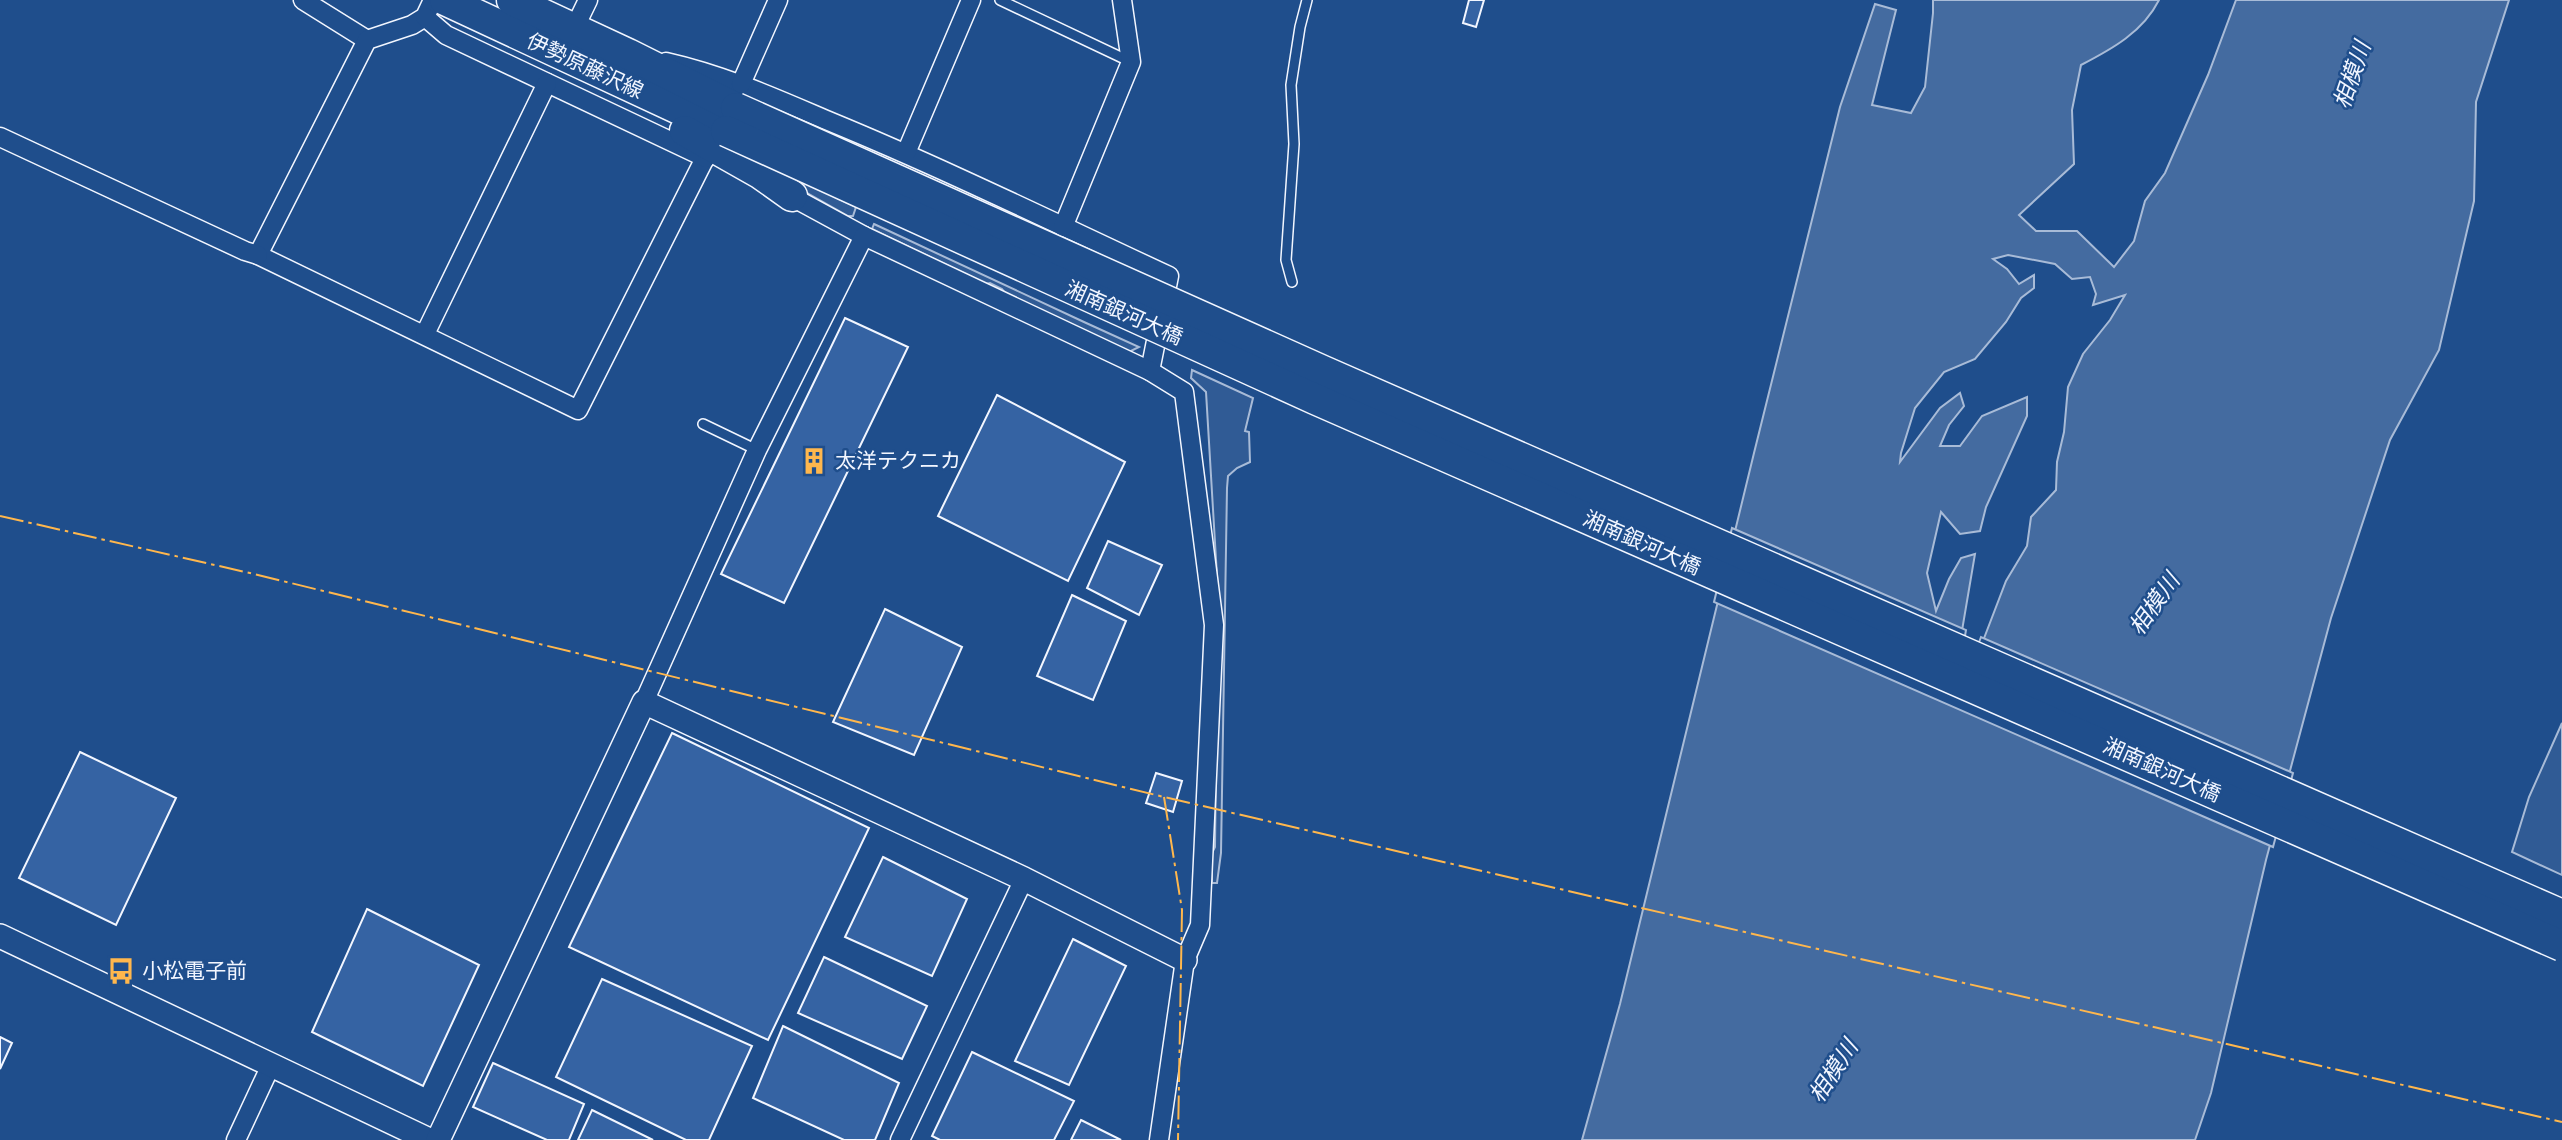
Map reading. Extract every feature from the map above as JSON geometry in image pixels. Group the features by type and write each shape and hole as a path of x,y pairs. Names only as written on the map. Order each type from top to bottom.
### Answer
{"main road":[{"name":"伊勢原藤沢線","path":"512,0 628,54 734,108"},
{"name":"伊勢原藤沢線","path":"435,9 652,98 734,108"},
{"path":"652,98 660,117 761,174 792,196"},
{"name":"湘南銀河大橋","path":"734,108 1336,377 2562,915"},
{"name":"湘南銀河大橋","path":"734,108 1315,399 2562,946"}],"street":[{"path":"303,0 367,40"},
{"path":"433,0 446,35 705,158 792,196 864,236 1150,371 1184,392 1214,625 1200,925 1185,960 1158,1140"},
{"path":"574,29 587,0"},
{"path":"778,0 734,108 906,153 1169,276 1150,371"},
{"path":"906,153 971,0"},
{"path":"1063,227 1131,62 1122,0"},
{"path":"258,255 367,40 412,25 435,9"},
{"path":"425,334 547,83"},
{"path":"0,138 258,255 578,410 705,158"},
{"path":"438,1140 644,702 757,450 864,236"},
{"path":"644,702 1024,879 1185,960"},
{"path":"900,1140 1024,879"},
{"path":"0,936 429,1140"},
{"path":"236,1140 271,1065"}],"lane":[{"path":"1000,0 1131,62"},
{"path":"1292,282 1286,260 1294,144 1291,85 1307,0"},
{"path":"703,424 757,450"}],"shaded area":[{"path":"728,145 856,207 853,216 848,216 727,148"},
{"path":"874,224 1139,347 1129,352 1006,294 990,283 986,284 872,229"},
{"path":"1192,370 1253,398 1245,431 1249,432 1250,462 1228,476 1227,488 1221,853 1217,883 1212,883 1212,853 1215,847 1218,593 1206,392 1191,378"},
{"path":"2562,723 2562,875 2512,852 2529,797"}],"water":[{"name":"相模川","path":"1933,0 2159,0 2135,30 2115,46 2081,65 2072,110 2074,164 2019,215 2036,231 2077,231 2114,267 2134,241 2145,201 2165,173 2208,75 2236,0 2509,0 2476,102 2474,201 2439,350 2390,440 2331,618 2266,860 2211,1093 2195,1140 1582,1140 1620,1004 1840,107 1875,4 1896,10 1872,105 1911,113 1925,87","holes":["2008,255 2055,264 2072,279 2090,277 2096,294 2093,305 2125,295 2110,320 2083,354 2068,387 2064,432 2057,462 2056,490 2031,517 2027,546 2006,581 1968,680 1957,660 1975,554 1961,558 1936,611 1927,573 1941,512 1960,534 1980,531 1986,507 2027,416 2027,397 1982,416 1960,446 1940,446 1949,425 1964,406 1960,393 1940,408 1900,462 1901,453 1915,408 1944,372 1975,359 2006,322 2021,298 2034,288 2034,275 2019,284 2007,269 1993,259"]}],"pier":[{"path":"1732,528 1966,630 1961,659 1968,672 1981,637 2293,773 2273,847 1714,602"}],"building":[{"path":"1469,0 1484,0 1476,27 1463,23"},
{"name":"太洋テクニカ","path":"845,318 908,347 784,603 721,574"},
{"path":"997,395 1125,462 1068,581 938,516"},
{"path":"1108,541 1162,565 1139,615 1087,588"},
{"path":"1072,595 1126,621 1093,700 1037,676"},
{"path":"885,609 962,647 914,755 833,722"},
{"path":"672,733 869,828 768,1040 569,947"},
{"path":"80,752 176,798 116,925 19,878"},
{"path":"1156,773 1182,781 1173,812 1146,803"},
{"path":"883,857 967,899 932,976 845,937"},
{"path":"367,909 479,965 423,1086 312,1032"},
{"path":"1073,939 1126,966 1069,1085 1015,1061"},
{"path":"824,957 927,1006 902,1059 798,1013"},
{"path":"602,979 752,1046 709,1140 686,1140 556,1077"},
{"path":"783,1026 899,1083 875,1140 844,1140 753,1098"},
{"path":"0,1037 12,1043 0,1069"},
{"path":"972,1052 1074,1101 1054,1140 940,1140 932,1136"},
{"path":"493,1063 584,1104 569,1140 547,1140 473,1107"},
{"path":"592,1110 653,1140 578,1140"},
{"path":"1081,1120 1121,1140 1071,1140"}],"power":[{"path":"0,516 254,574 1164,797 2562,1122"},
{"path":"1164,797 1182,910 1178,1140"}],"place":[{"name":"太洋テクニカ","path":"814,461"},
{"name":"小松電子前","path":"121,971"}]}
